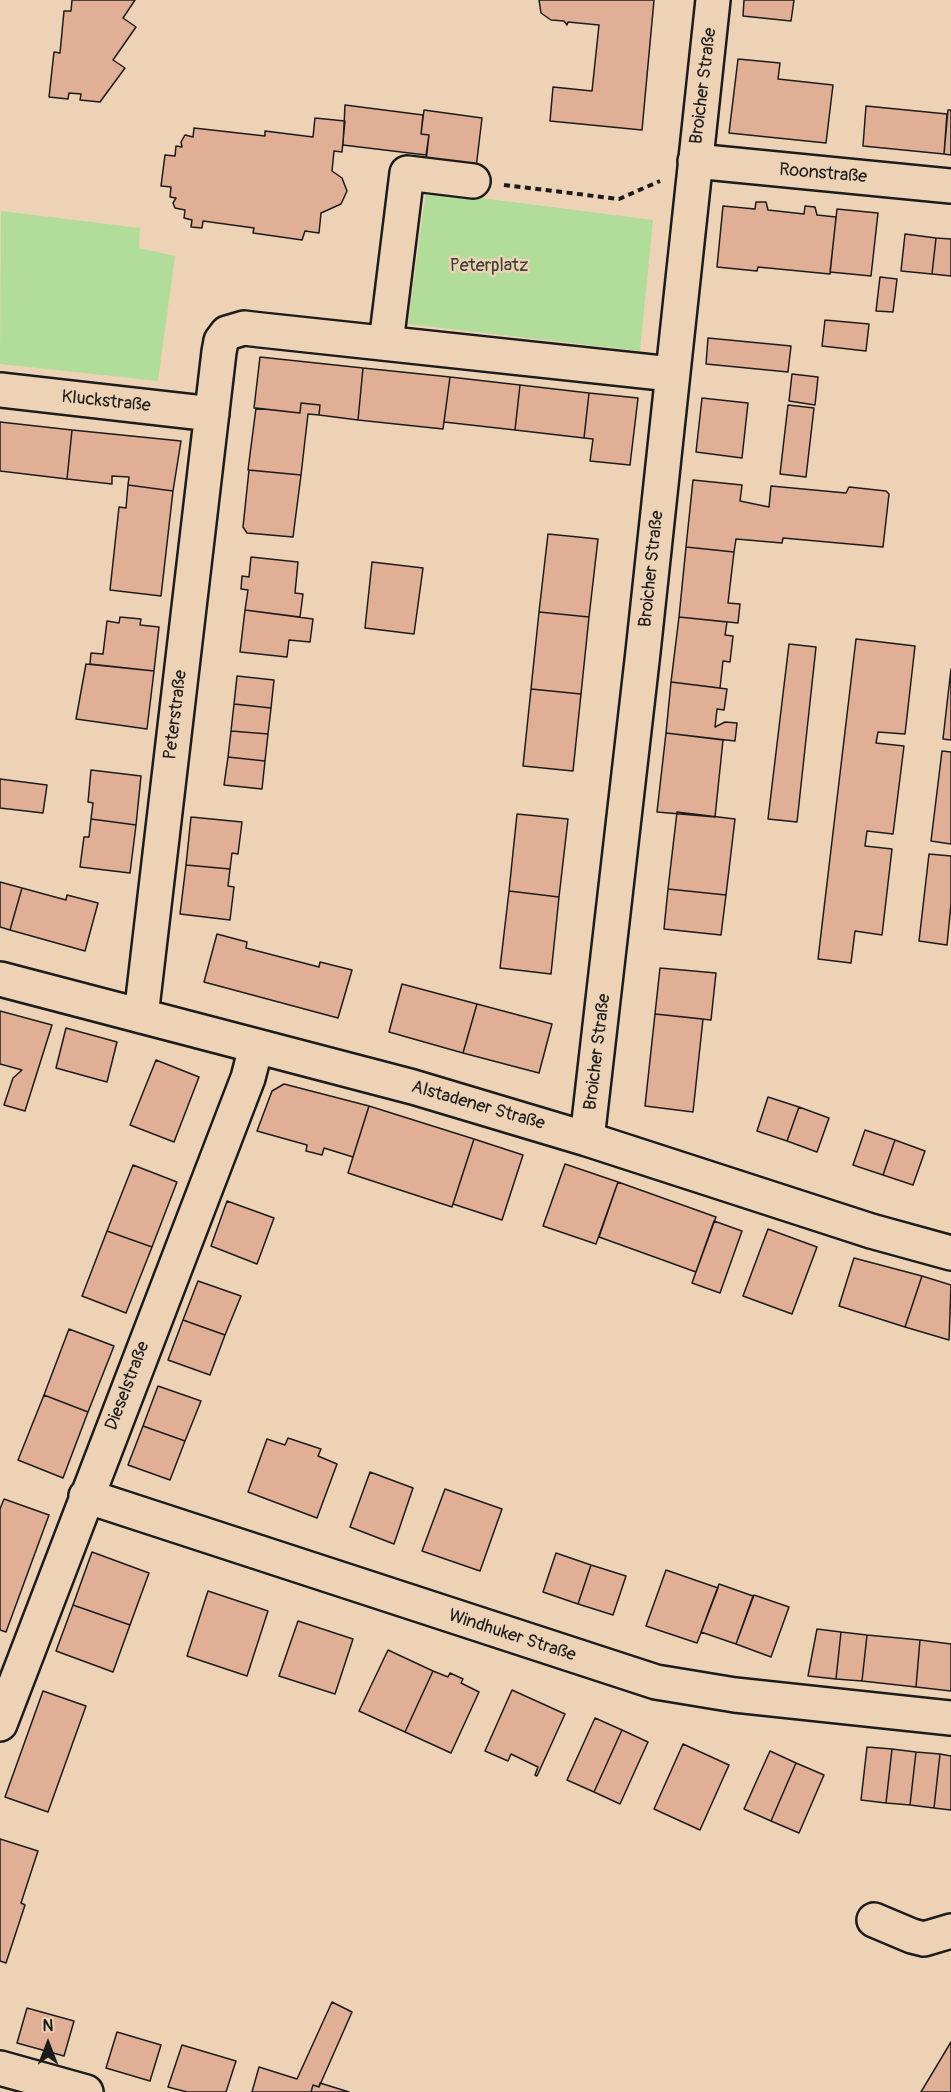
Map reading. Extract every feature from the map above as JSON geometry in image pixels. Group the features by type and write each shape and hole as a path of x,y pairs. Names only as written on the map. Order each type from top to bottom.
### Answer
{"street":[{"name":"Broicher Straße","path":"587,1139 642,663 671,374 713,0"},
{"name":"Roonstraße","path":"695,161 951,186"},
{"path":"386,343 407,173 473,181"},
{"path":"212,414 221,341 227,333 252,329 671,374"},
{"name":"Kluckstraße","path":"0,390 212,414"},
{"name":"Peterstraße","path":"141,1016 212,414"},
{"name":"Alstadener Straße","path":"0,979 413,1087 587,1139 871,1231 951,1253"},
{"name":"Dieselstraße","path":"0,1724 248,1078 256,1047"},
{"name":"Windhuker Straße","path":"86,1497 656,1682 735,1695 951,1718"},
{"path":"874,1920 924,1939 951,1931"},
{"path":"0,2068 86,2092"}],"path":[{"path":"473,181 619,199 654,185 695,161"}],"green space":[{"name":"Peterplatz","path":"426,191 653,220 640,351 408,324"},
{"path":"1,211 140,228 139,248 175,256 158,381 0,364"}],"building":[{"path":"72,0 135,0 123,18 136,27 113,60 125,68 100,102 80,100 81,94 69,93 68,99 49,97 54,52 60,53 64,11 71,11"},
{"path":"539,0 654,0 642,130 550,121 553,87 592,91 599,25 568,22 567,25 564,21 551,20 541,13"},
{"path":"744,0 794,0 791,21 743,16"},
{"path":"738,59 780,63 778,79 833,85 826,143 729,133"},
{"path":"345,105 423,115 421,134 429,135 426,155 343,145"},
{"path":"866,106 947,114 944,154 863,146"},
{"path":"424,110 482,118 476,168 426,161 429,135 421,134"},
{"path":"948,110 951,110 951,155 944,154"},
{"path":"315,118 345,121 342,152 334,151 332,171 342,178 347,191 341,204 321,213 319,233 305,231 302,240 253,233 254,228 203,221 202,228 191,227 192,220 184,218 185,210 175,208 173,203 176,198 170,197 171,187 161,186 165,155 175,156 176,146 182,147 181,142 185,135 193,137 194,128 265,136 265,131 313,137"},
{"path":"756,202 766,202 768,210 804,214 805,206 815,207 817,215 836,217 830,274 758,267 757,271 717,267 723,206 755,209"},
{"path":"837,209 878,213 871,276 830,272"},
{"path":"905,234 936,238 932,274 901,271"},
{"path":"936,238 951,239 951,276 932,274"},
{"path":"880,277 897,279 893,312 876,311"},
{"path":"825,320 869,324 866,351 822,346"},
{"path":"708,338 791,346 788,372 706,364"},
{"path":"260,357 363,368 358,420 319,415 320,405 301,403 300,413 254,408"},
{"path":"363,368 450,377 443,429 358,420"},
{"path":"792,374 818,377 815,405 789,401"},
{"path":"450,377 520,385 515,430 444,422"},
{"path":"520,385 589,393 584,438 515,430"},
{"path":"589,393 638,398 630,465 590,461 593,439 584,438"},
{"path":"702,398 748,403 742,458 696,452"},
{"path":"301,403 320,405 319,415 308,414 301,475 248,470 256,408 300,413"},
{"path":"788,405 814,408 806,477 780,474"},
{"path":"0,422 72,430 67,479 0,471"},
{"path":"72,430 181,441 173,491 128,485 129,477 112,476 112,484 67,479"},
{"path":"249,470 301,475 293,537 247,533 243,527"},
{"path":"693,480 742,485 740,501 769,507 771,486 846,493 849,487 886,491 889,494 883,547 783,538 782,543 736,539 734,552 686,547"},
{"path":"128,485 173,491 161,596 110,590 119,507 126,508"},
{"path":"548,534 598,539 589,617 539,612"},
{"path":"686,547 734,552 728,603 740,604 738,623 679,617"},
{"path":"251,557 298,562 295,593 303,594 300,617 245,610 248,590 241,589 242,576 249,577"},
{"path":"372,562 423,568 414,634 365,628"},
{"path":"245,610 313,619 310,642 289,640 287,657 240,652"},
{"path":"539,612 589,617 581,694 531,689"},
{"path":"120,617 141,619 140,625 159,627 154,671 90,664 91,653 103,654 107,621 119,623"},
{"path":"679,617 727,622 725,635 733,636 730,662 723,661 720,688 671,682"},
{"path":"856,639 915,646 905,734 878,732 876,743 904,746 893,834 867,831 865,846 892,849 882,935 855,931 851,963 818,959"},
{"path":"789,644 816,647 797,822 768,819"},
{"path":"86,664 154,671 147,729 76,719"},
{"path":"951,669 951,740 943,739"},
{"path":"237,676 274,680 271,708 234,704"},
{"path":"671,682 727,689 724,710 717,709 715,727 725,722 737,723 735,741 666,733"},
{"path":"531,689 581,694 573,771 523,766"},
{"path":"234,704 271,708 268,734 231,731"},
{"path":"231,731 268,734 265,761 228,757"},
{"path":"666,733 723,740 715,817 657,812"},
{"path":"942,751 951,752 951,844 931,841"},
{"path":"228,757 265,761 262,789 224,785"},
{"path":"91,770 141,776 136,825 91,819 93,803 88,802"},
{"path":"0,779 47,785 43,813 0,808"},
{"path":"677,812 735,819 726,895 668,889"},
{"path":"517,814 568,819 559,897 509,891"},
{"path":"191,817 242,822 238,854 232,853 230,869 186,865"},
{"path":"91,819 136,825 130,873 80,867 84,837 89,837"},
{"path":"929,854 951,856 951,904 947,945 919,941"},
{"path":"186,865 230,869 228,886 234,887 230,920 180,914"},
{"path":"0,882 22,888 10,930 0,927"},
{"path":"22,888 66,900 67,895 98,903 85,951 10,930"},
{"path":"668,889 726,895 721,935 664,929"},
{"path":"509,891 559,897 551,974 500,968"},
{"path":"217,934 247,942 246,948 319,967 320,962 352,970 338,1018 204,982"},
{"path":"660,968 716,973 711,1020 655,1014"},
{"path":"402,984 477,1004 463,1053 389,1032"},
{"path":"477,1004 552,1024 539,1073 463,1053"},
{"path":"0,1011 52,1025 25,1111 4,1105 13,1078 22,1070 0,1064"},
{"path":"655,1014 703,1019 693,1112 645,1106"},
{"path":"66,1028 117,1042 107,1082 56,1068"},
{"path":"156,1060 199,1077 174,1142 130,1125"},
{"path":"284,1084 369,1106 353,1157 324,1148 322,1155 306,1151 307,1145 257,1131 272,1091"},
{"path":"768,1097 799,1107 787,1141 757,1131"},
{"path":"369,1106 474,1139 452,1207 348,1173"},
{"path":"799,1107 829,1118 817,1152 787,1141"},
{"path":"865,1130 895,1140 883,1175 853,1165"},
{"path":"474,1139 523,1155 502,1220 453,1204"},
{"path":"895,1140 925,1151 913,1185 883,1175"},
{"path":"565,1164 618,1182 596,1244 543,1226"},
{"path":"133,1165 177,1182 152,1247 107,1231"},
{"path":"618,1182 716,1217 696,1272 599,1237"},
{"path":"227,1201 274,1218 257,1264 211,1246"},
{"path":"714,1221 742,1231 720,1293 692,1283"},
{"path":"768,1229 817,1247 792,1314 743,1296"},
{"path":"107,1231 152,1247 126,1313 82,1296"},
{"path":"854,1258 922,1276 905,1327 839,1306"},
{"path":"922,1276 951,1285 949,1340 905,1327"},
{"path":"198,1281 241,1296 225,1335 183,1320"},
{"path":"183,1320 225,1335 210,1375 168,1360"},
{"path":"69,1329 114,1346 88,1412 44,1395"},
{"path":"158,1386 201,1401 185,1441 143,1426"},
{"path":"44,1395 88,1412 63,1478 18,1460"},
{"path":"143,1426 185,1441 170,1480 128,1465"},
{"path":"288,1438 321,1449 318,1456 337,1464 317,1518 248,1492 267,1439 285,1445"},
{"path":"370,1472 413,1488 394,1544 350,1527"},
{"path":"445,1489 502,1509 480,1571 422,1551"},
{"path":"4,1499 49,1515 6,1632 0,1630 0,1509"},
{"path":"92,1552 149,1573 130,1625 73,1605"},
{"path":"556,1553 591,1565 578,1604 543,1592"},
{"path":"591,1565 626,1576 613,1615 578,1604"},
{"path":"666,1570 718,1588 697,1643 646,1626"},
{"path":"719,1584 753,1596 736,1644 701,1632"},
{"path":"208,1591 268,1611 247,1676 187,1656"},
{"path":"754,1595 789,1607 771,1657 736,1644"},
{"path":"73,1605 130,1625 113,1672 56,1651"},
{"path":"298,1621 353,1639 335,1694 279,1676"},
{"path":"817,1629 841,1632 836,1679 808,1676"},
{"path":"841,1632 867,1635 862,1681 836,1679"},
{"path":"867,1635 920,1640 916,1687 862,1681"},
{"path":"920,1640 951,1644 951,1691 916,1687"},
{"path":"388,1650 433,1671 405,1732 359,1711"},
{"path":"433,1671 448,1677 450,1673 463,1679 461,1683 479,1692 451,1753 405,1732"},
{"path":"512,1690 565,1714 537,1776 535,1775 538,1767 511,1754 508,1761 485,1751"},
{"path":"43,1691 86,1706 48,1812 5,1797"},
{"path":"595,1718 622,1730 594,1792 567,1780"},
{"path":"622,1730 648,1742 620,1804 594,1792"},
{"path":"683,1744 729,1765 700,1830 654,1809"},
{"path":"867,1747 892,1749 886,1803 861,1800"},
{"path":"892,1749 916,1752 910,1805 886,1803"},
{"path":"770,1751 796,1763 771,1821 744,1809"},
{"path":"916,1752 940,1754 934,1808 910,1805"},
{"path":"940,1754 951,1756 951,1810 934,1808"},
{"path":"796,1763 824,1775 799,1833 771,1821"},
{"path":"0,1839 38,1851 21,1903 25,1905 6,1963 0,1961"},
{"path":"332,2002 352,2012 319,2087 313,2085 311,2092 252,2092 259,2067 297,2079"},
{"path":"27,2008 74,2021 64,2056 17,2043"},
{"path":"117,2032 161,2045 150,2081 106,2068"},
{"path":"951,2042 951,2092 921,2092"},
{"path":"182,2045 236,2061 226,2092 187,2092 168,2087"},
{"path":"320,2083 349,2092 311,2092 313,2085 319,2087"}]}
